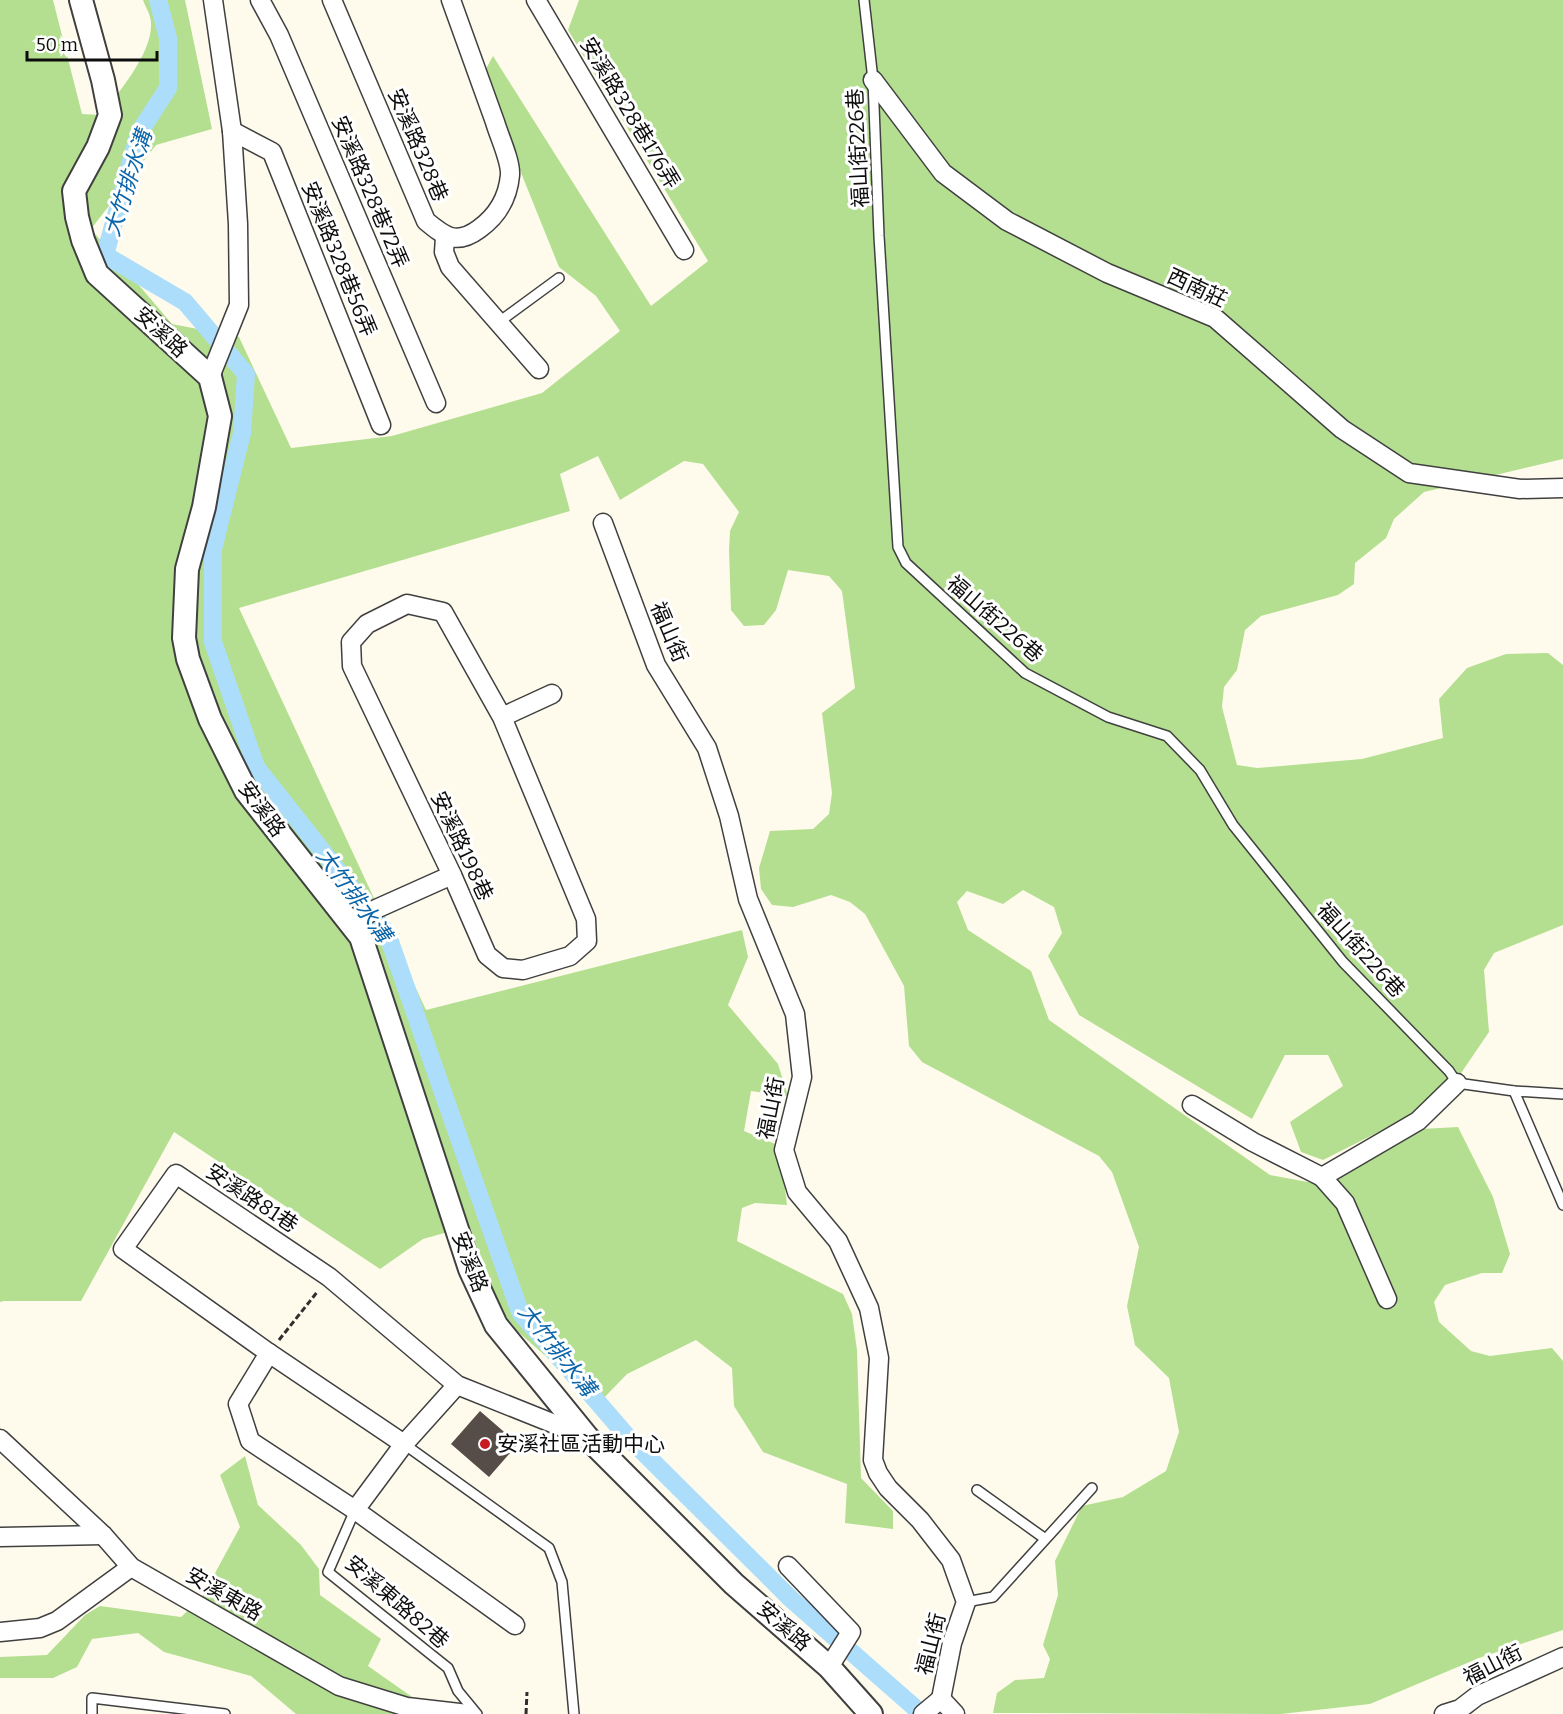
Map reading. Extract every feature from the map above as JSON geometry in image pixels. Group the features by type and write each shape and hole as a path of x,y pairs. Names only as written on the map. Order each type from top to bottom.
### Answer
{"street":[{"name":"安溪路","path":"81,0 110,115 98,147 74,191 83,240 97,274 210,377 220,416 204,507 186,569 184,638 188,659 210,719 246,791 355,922 470,1269 496,1325 587,1437 734,1584 831,1663 871,1714"},
{"path":"210,377 239,305 238,224 232,131 213,0"},
{"name":"安溪路328巷72弄","path":"260,0 279,35 436,403"},
{"name":"安溪路328巷","path":"332,0 426,221 445,237"},
{"path":"451,0 510,172 506,197 494,215 477,230 461,237 445,237 444,252 450,267 539,369"},
{"name":"安溪路328巷176弄","path":"536,0 684,250"},
{"name":"西南莊","path":"873,81 943,173 989,207 1007,220 1107,273 1215,318 1342,429 1409,472 1520,489 1563,488"},
{"name":"安溪路328巷56弄","path":"232,131 272,152 381,425"},
{"name":"福山街","path":"603,523 656,664 706,748 729,816 748,899 795,1014 802,1077 784,1150 797,1192 838,1241 869,1308 879,1358 873,1460 878,1473 888,1488 920,1520 951,1560 966,1602 952,1643 941,1699 955,1714"},
{"name":"安溪路198巷","path":"407,604 443,612 502,717 586,919 587,941 570,956 523,970 503,968 488,955 352,666 351,642 367,624 407,604"},
{"path":"502,717 552,694"},
{"path":"355,922 376,909 452,875"},
{"path":"1322,1177 1418,1121 1457,1083"},
{"path":"1192,1105 1252,1142 1322,1177 1345,1203 1387,1299"},
{"name":"安溪路81巷","path":"404,1444 269,1353 123,1249 176,1174 329,1277 457,1385 587,1437"},
{"path":"269,1353 238,1404 250,1442 355,1510 515,1625"},
{"path":"355,1510 404,1444 457,1385"},
{"name":"安溪東路","path":"0,1439 103,1535 131,1567 339,1686 407,1707 468,1714"},
{"path":"0,1537 103,1535"},
{"path":"788,1566 851,1632 831,1663"},
{"path":"0,1632 40,1628 57,1621 131,1567"},
{"name":"福山街","path":"1455,1712 1478,1696 1563,1657"},
{"path":"923,1714 941,1699"}],"lane":[{"name":"福山街226巷","path":"864,0 873,81 879,236 898,547 906,563 1025,673 1108,717 1167,736 1200,770 1233,825 1343,962 1449,1071 1457,1083"},
{"path":"499,322 559,278"},
{"path":"1457,1083 1514,1091 1563,1094"},
{"path":"1514,1091 1563,1205"},
{"name":"安溪路81巷","path":"404,1444 549,1548 562,1582 574,1714"},
{"path":"966,1602 993,1597 1044,1538 1092,1488"},
{"path":"977,1490 1044,1538"},
{"name":"安溪東路82巷","path":"355,1510 328,1572 448,1668 458,1691 477,1714"},
{"path":"92,1714 92,1698 225,1714"}],"path":[{"path":"269,1353 329,1277"},
{"path":"526,1714 527,1692"}],"green space":[{"path":"0,0 53,0 82,114 101,115 135,69 148,42 151,29 150,17 143,0 185,0 212,129 156,145 91,229 172,324 239,337 291,448 392,436 542,393 620,331 596,296 559,267 482,76 493,56 651,306 708,261 568,30 579,0 1563,0 1563,459 1424,492 1394,519 1386,538 1355,563 1354,584 1338,595 1261,616 1245,630 1237,670 1224,687 1222,707 1237,765 1257,768 1362,759 1443,738 1439,699 1467,668 1506,654 1548,653 1563,665 1563,925 1494,953 1484,970 1489,1032 1455,1082 1424,1109 1323,1160 1301,1152 1290,1122 1343,1086 1328,1055 1285,1055 1252,1119 1079,1015 1048,956 1062,933 1054,907 1023,890 1003,904 967,891 957,902 968,930 1031,971 1049,1020 1270,1175 1324,1185 1421,1129 1458,1127 1493,1197 1510,1254 1502,1273 1482,1273 1445,1285 1434,1302 1439,1322 1471,1351 1490,1356 1552,1348 1563,1361 1563,1630 1479,1658 1370,1704 1281,1714 993,1713 997,1693 1015,1680 1044,1678 1050,1659 1043,1645 1058,1595 1055,1561 1082,1506 1123,1497 1166,1471 1179,1432 1169,1378 1135,1345 1127,1306 1139,1247 1112,1172 1099,1156 922,1062 909,1046 904,986 865,914 850,902 831,895 793,907 772,905 761,889 759,868 770,831 813,829 829,814 832,793 822,713 855,688 842,591 829,576 788,570 776,610 764,625 744,626 731,610 730,531 739,512 703,464 684,461 620,500 598,456 560,474 570,511 239,608 426,1010 742,930 748,957 728,1005 778,1064 788,1096 751,1091 744,1131 780,1146 787,1205 755,1203 742,1208 737,1241 843,1294 852,1314 857,1350 861,1478 893,1511 893,1529 845,1523 847,1484 763,1452 734,1406 732,1368 696,1340 627,1374 599,1403 517,1331 482,1283 455,1230 423,1239 380,1269 174,1132 81,1301 0,1302"},
{"path":"245,1456 258,1505 301,1545 319,1569 320,1595 381,1639 368,1666 425,1706 425,1714 296,1714 251,1676 164,1652 138,1633 92,1639 77,1667 53,1678 0,1678 0,1657 47,1655 85,1615 100,1606 181,1617 202,1597 240,1527 220,1475"}],"building":[{"name":"安溪社區活動中心","path":"480,1411 518,1444 489,1477 451,1444"}],"waterway":[{"name":"大竹排水溝","path":"158,0 168,38 168,88 139,133 105,255 185,302 246,374 242,433 213,549 213,642 256,767 387,933 520,1312 626,1435 791,1599 922,1714"}],"place":[{"name":"安溪社區活動中心","path":"485,1444"}]}
